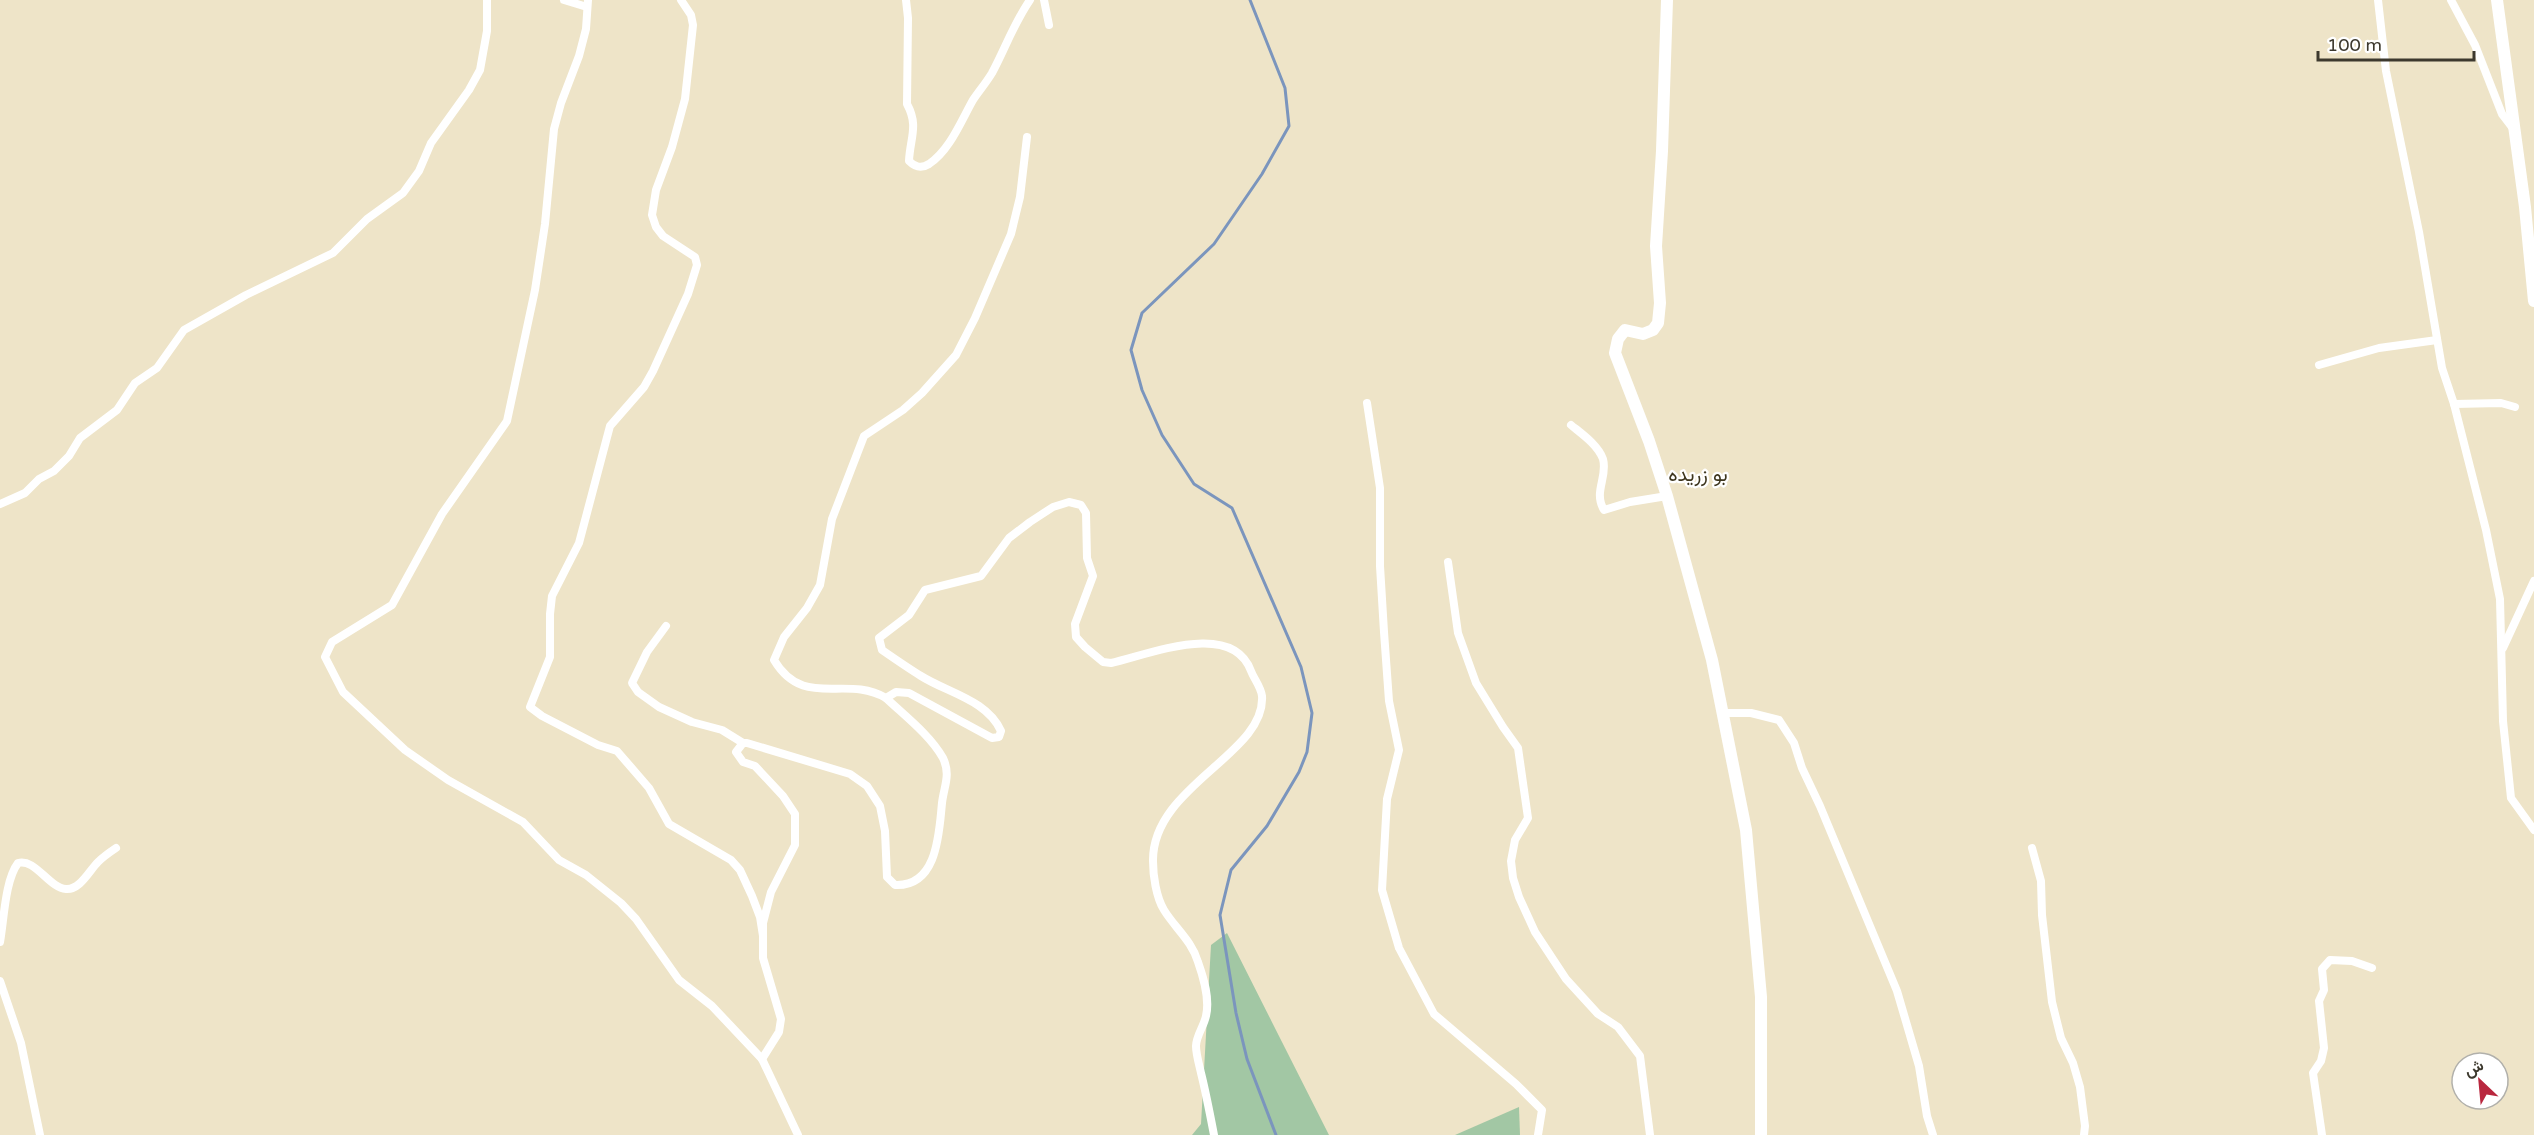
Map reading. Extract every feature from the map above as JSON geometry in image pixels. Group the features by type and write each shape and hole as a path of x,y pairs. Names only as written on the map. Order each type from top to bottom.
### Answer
{"street":[{"path":"0,504 25,493 39,479 54,471 69,456 80,438 117,410 135,383 157,368 184,330 246,295 333,253 367,219 403,192 419,171 431,143 469,90 480,70 487,31 487,0"},
{"path":"564,0 587,3 586,29 554,129 545,224 535,290 507,421 442,514 392,605 332,642 325,657 344,692 405,750 447,780 523,822 559,860 602,886 621,903 679,980 712,1006 762,1059 798,1135"},
{"path":"681,0 691,15 693,25 685,99 672,147 656,190 652,215 663,237 695,257 695,272 688,294 648,380 610,426 579,543 552,596 550,657 530,707 542,716 598,745 617,752 649,788 669,824 731,860 740,870 750,889 760,917 763,936"},
{"path":"906,0 908,18 907,104 913,115 915,126 909,161 915,167 928,165 940,154 958,129 975,97 990,76 1014,26 1030,0"},
{"path":"1044,0 1049,25"},
{"path":"1667,0 1656,246 1660,303 1658,324 1653,330 1643,334 1625,330 1618,339 1614,353 1649,441 1712,660 1746,830 1761,1007 1761,1135"},
{"path":"2378,0 2386,71 2419,232 2442,368 2454,404 2486,530 2500,599 2503,721 2511,798 2534,831"},
{"path":"2451,0 2475,45 2502,114 2515,132"},
{"path":"2497,0 2515,132 2529,207 2534,302"},
{"path":"666,626 647,652 632,683 638,692 659,707 692,722 722,730 743,743 850,774 867,786 880,806 885,831 887,877 895,885 902,885 928,869 939,844 942,799 949,774 942,757 919,728 886,698 872,690 813,689 783,675 774,660 784,637 807,608 820,585 832,519 864,436 903,410 922,393 956,355 975,318 1011,234 1020,197 1027,137"},
{"path":"2319,365 2379,348 2438,340"},
{"path":"1367,403 1380,488 1380,566 1389,700 1399,750 1388,799 1382,890 1398,948 1434,1014 1516,1084 1542,1110 1538,1135"},
{"path":"2454,404 2501,403 2515,407"},
{"path":"1571,425 1596,447 1603,460 1598,492 1599,502 1604,510 1630,502 1666,496"},
{"path":"886,698 896,692 909,693 992,738 999,737 1001,731 998,725 975,702 922,677 882,650 879,638 909,615 925,591 981,576 1009,538 1053,507 1069,501 1081,505 1086,513 1088,558 1093,576 1075,624 1076,636 1085,648 1103,662 1111,663 1191,643 1207,643 1232,648 1248,663 1262,693 1261,706 1253,724 1228,755 1180,797 1155,841 1153,861 1163,909 1192,947 1206,990 1206,1014 1195,1045 1214,1135"},
{"path":"1448,562 1458,633 1476,683 1518,748 1528,818 1515,840 1511,861 1519,897 1535,932 1566,979 1598,1014 1618,1027 1640,1056 1650,1135"},
{"path":"2501,652 2534,581"},
{"path":"1722,713 1751,714 1779,720 1794,743 1802,768 1897,991 1919,1066 1927,1116 1933,1135"},
{"path":"743,743 736,752 739,757 743,762 755,766 795,814 795,845 771,892 763,923 763,958 781,1019 776,1039 762,1059"},
{"path":"0,942 10,884 14,868 18,863 26,863 64,889 76,886 99,861 116,848"},
{"path":"2032,848 2041,881 2042,915 2052,1002 2061,1038 2073,1063 2080,1087 2084,1135"},
{"path":"2322,1135 2313,1073 2321,1061 2324,1048 2319,1001 2324,990 2322,969 2330,960 2352,962 2372,968"},
{"path":"0,981 21,1043 40,1135"}],"green space":[{"path":"1227,933 1329,1135 1192,1135 1201,1124 1211,945"},
{"path":"1519,1107 1520,1135 1455,1135"}],"waterway":[{"path":"1250,0 1285,88 1289,126 1262,174 1214,244 1142,313 1131,350 1142,390 1162,435 1194,484 1232,508 1301,667 1312,713 1307,752 1299,772 1267,826 1231,870 1220,915 1236,1013 1247,1059 1276,1135"}],"district":[{"name":"بو زريده","path":"1698,474"}]}
